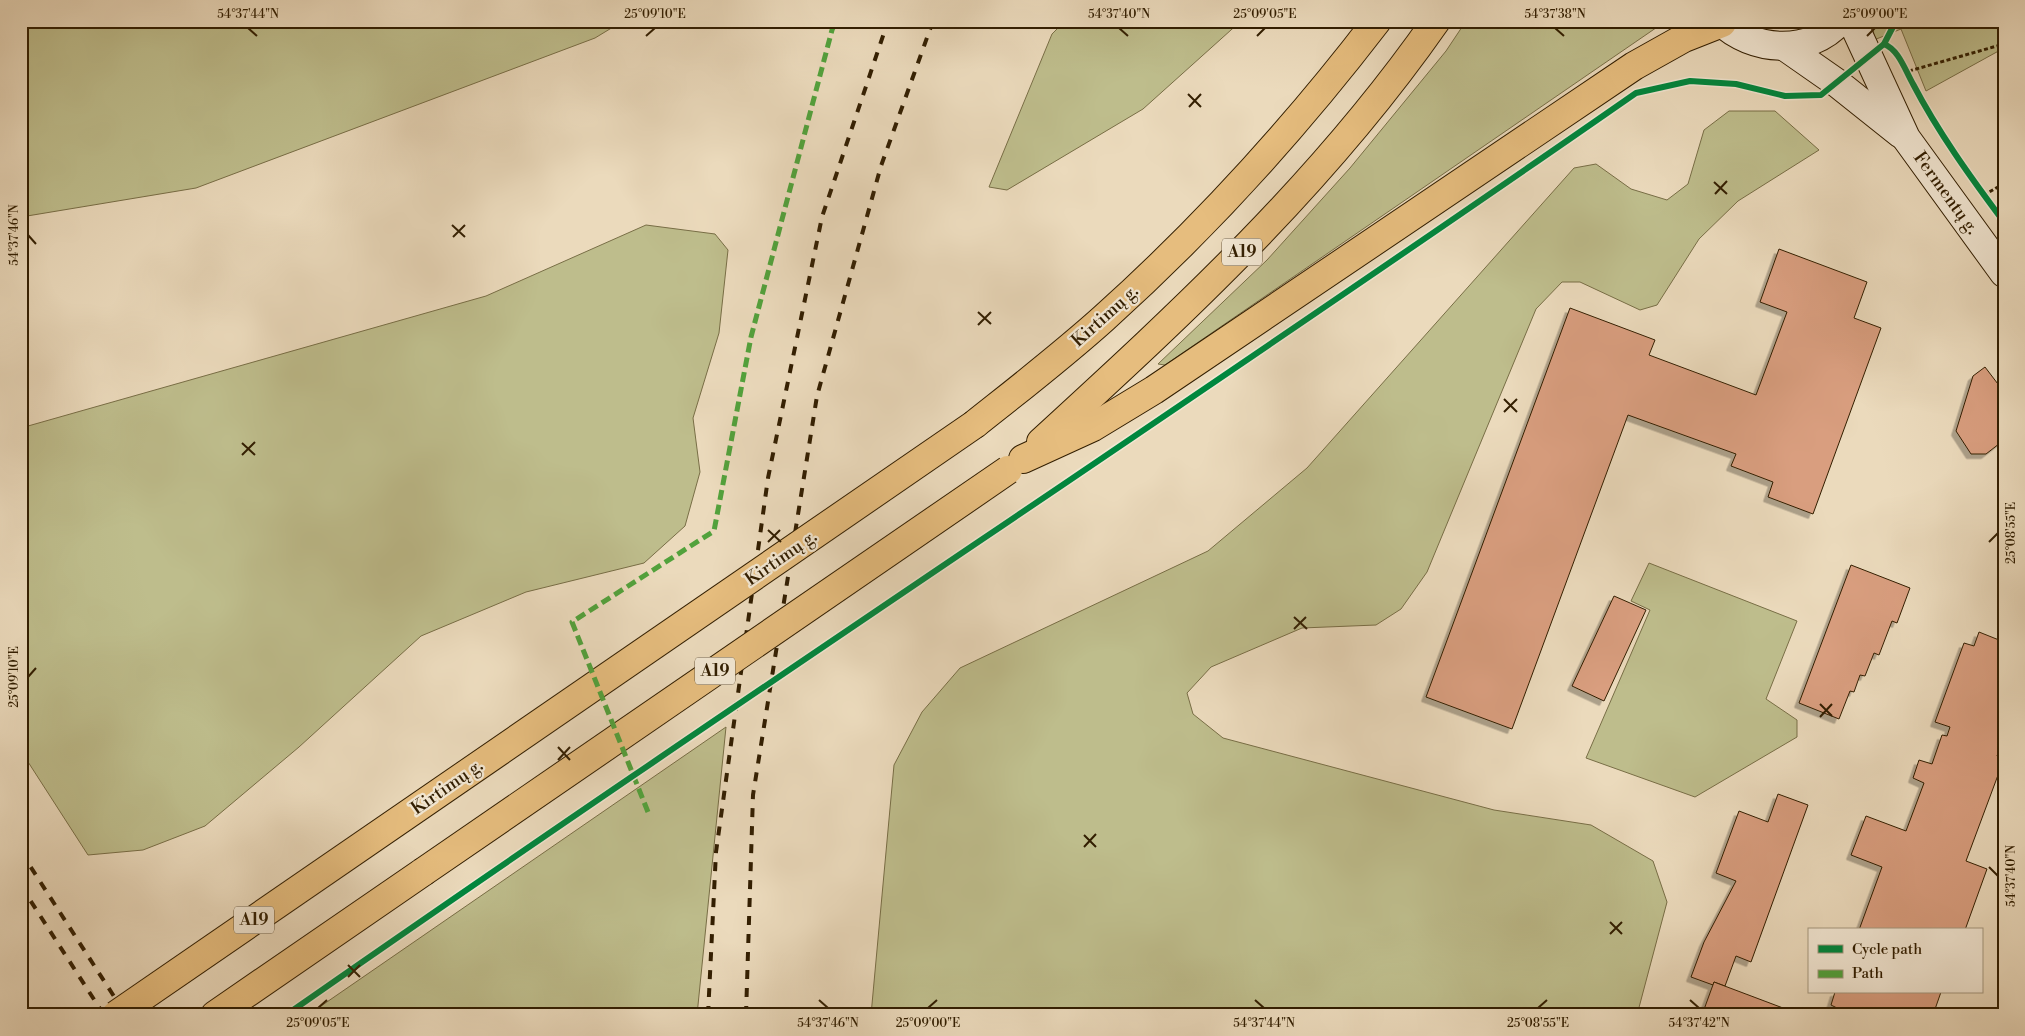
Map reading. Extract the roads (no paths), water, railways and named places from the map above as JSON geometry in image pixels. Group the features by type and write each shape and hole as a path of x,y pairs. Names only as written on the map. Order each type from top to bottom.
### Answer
{"highway":[{"name":"Kirtimų g.","path":"116,1015 976,424 1103,319 1165,261 1289,130 1377,21"},
{"name":"A19","path":"215,1015 1015,465 1201,293 1279,215 1370,111 1436,21"},
{"path":"1015,465 1094,427 1154,390 1634,66 1684,38 1721,22"}],"main road":[{"path":"1721,22 1740,36 1761,44 1784,46 1802,44 1820,37 1840,21"},
{"name":"Fermentų g.","path":"1852,21 1906,138 2004,272"},
{"name":"Fermentų g.","path":"1784,46 1837,83 1906,138"}],"railway":[{"path":"708,1015 716,852 768,478 822,217 888,21"},
{"path":"746,1015 753,795 817,396 881,166 933,21"},
{"path":"21,852 126,1015"},
{"path":"21,886 104,1015"}]}
